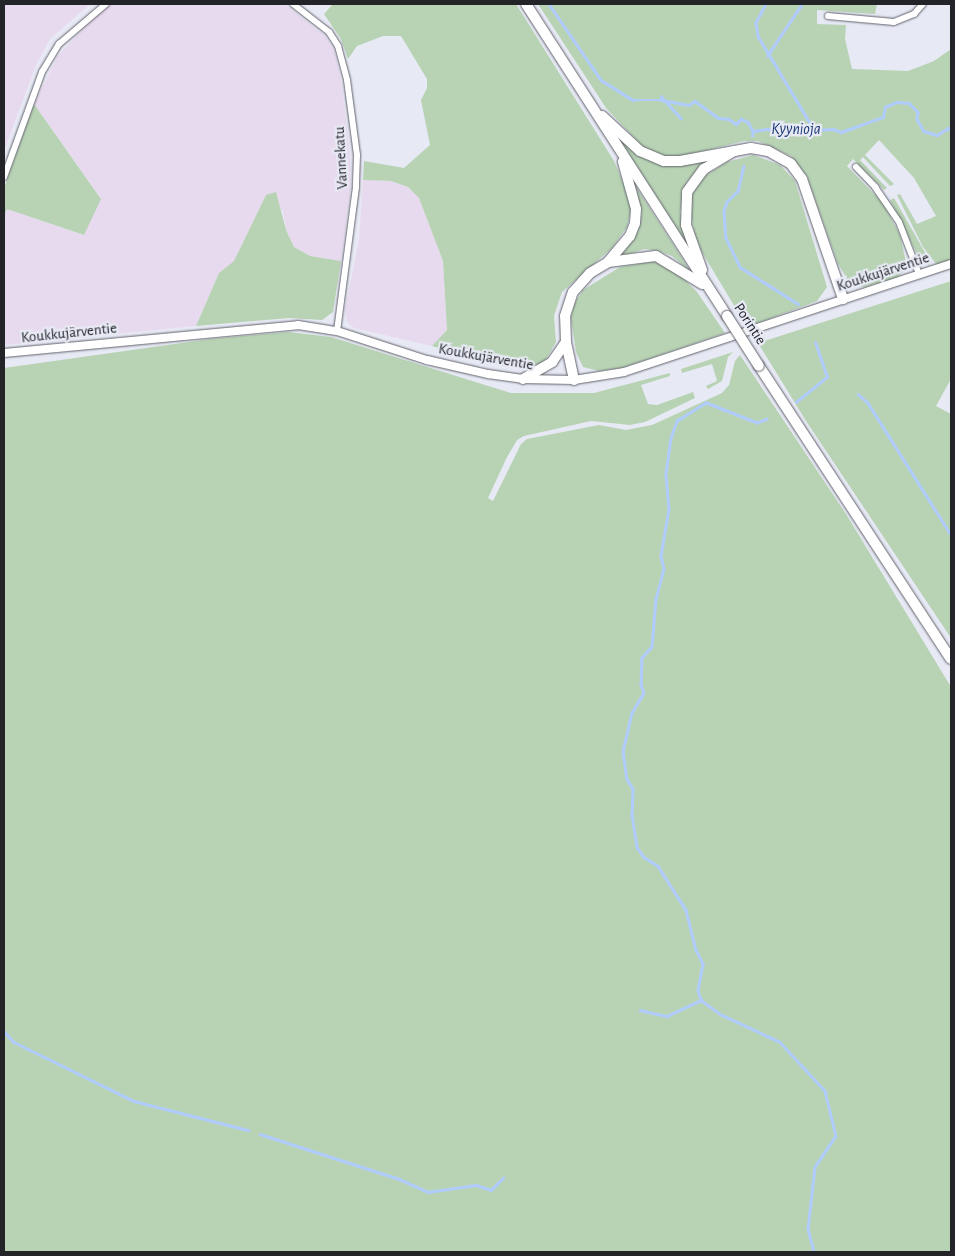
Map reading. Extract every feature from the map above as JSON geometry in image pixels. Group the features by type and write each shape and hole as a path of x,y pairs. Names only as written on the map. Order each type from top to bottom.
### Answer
{"highway":[{"name":"Porintie","path":"526,4 709,289 951,659"},
{"path":"592,108 640,151 656,159 680,161 751,148 768,151 785,160 798,172 843,299"},
{"path":"574,380 566,342 565,316 570,297 584,279 608,262 630,236 636,209 620,151"},
{"path":"709,289 686,225 685,203 698,175 734,151"},
{"path":"608,262 656,256 668,261 709,289"},
{"path":"523,380 552,362 566,342"}],"street":[{"path":"4,177 42,72 60,44 106,4"},
{"name":"Vannekatu","path":"293,4 329,32 338,46 348,89 357,154 356,187 337,332"},
{"path":"828,16 894,22 914,14 923,4"},
{"path":"856,167 880,192 899,222 918,274"},
{"name":"Koukkujärventie","path":"4,353 274,325 337,332 426,360 523,380 574,380 624,372 951,264"}],"shaded area":[{"path":"4,4 90,4 50,39 36,65 4,151"},
{"path":"111,4 284,4 325,36 334,50 341,80 350,154 351,185 341,261 310,256 294,247 286,230 283,211 266,195 234,261 219,273 196,326 4,345 4,216 7,209 83,235 101,198 34,104 58,56 93,18"},
{"path":"363,180 391,181 408,187 419,197 443,261 447,330 432,346 354,328 347,322 345,309 359,240"}],"green space":[{"path":"333,4 516,4 614,161 629,196 631,210 627,227 612,248 562,292 554,316 556,342 545,361 537,365 502,366 432,346 447,330 443,261 419,198 408,187 391,181 363,180 364,161 404,168 430,145 421,100 427,88 427,79 401,36 383,36 357,46 348,59 341,39 324,14"},
{"path":"538,4 877,4 875,14 817,10 817,24 846,25 845,39 852,69 908,71 934,61 951,49 951,260 937,265 923,247 897,195 900,194 917,224 936,216 914,178 879,140 865,155 894,184 890,186 863,157 860,160 887,188 884,190 853,159 847,166 883,203 900,235 907,267 897,278 864,287 851,285 838,264 807,176 791,156 758,141 744,141 683,156 662,156 643,147 606,108"},
{"path":"34,104 101,199 84,235 7,209 4,216 4,188"},
{"path":"617,135 632,150 659,165 674,166 726,153 698,169 686,183 680,212 688,246"},
{"path":"753,155 780,165 795,181 827,287 817,301 747,327 697,244 689,206 696,186 703,177 727,162"},
{"path":"636,187 691,272 672,256 659,251 645,249 617,257 632,242 639,228 642,214"},
{"path":"276,192 286,230 294,247 310,256 341,261 333,312 322,320 289,318 196,326 219,273 234,261 266,195"},
{"path":"894,198 927,256 930,266 916,252 890,200"},
{"path":"655,261 683,278 697,292 725,333 622,368 599,371 583,367 576,352 571,318 574,304 583,290 620,267"},
{"path":"951,281 951,379 936,406 951,414 951,638 806,421 758,343"},
{"path":"288,332 331,337 511,393 594,393 670,373 670,376 641,385 648,404 657,405 693,392 695,398 645,422 630,425 591,421 524,436 517,440 507,457 488,498 493,501 521,444 527,439 599,425 626,430 652,425 722,393 729,385 735,361 740,355 846,514 951,687 951,1252 4,1252 4,368 210,339"},
{"path":"733,352 728,357 722,381 708,389 706,386 717,381 712,364 682,373 681,369"}],"waterway":[{"name":"Kyynioja","path":"549,4 601,80 633,100 661,100 689,105 695,101 718,118 729,119 736,124 741,119 748,122 753,131 768,129 778,132 833,129 841,132 883,117 885,107 897,102 909,103 918,112 917,119 924,131 937,135 948,128 951,130"},
{"path":"766,4 756,23 758,36 813,128"},
{"path":"767,56 802,4"},
{"path":"661,96 681,118"},
{"name":"Kyynioja","path":"752,136 753,131"},
{"path":"744,166 738,191 727,202 724,211 726,238 740,267 798,304"},
{"path":"796,402 827,377 815,343"},
{"path":"858,394 868,403 951,535"},
{"path":"767,419 757,423 706,403 677,421 671,438 666,475 669,509 661,556 664,569 656,599 652,647 642,658 641,684 644,693 632,713 623,751 627,779 633,789 632,815 637,847 644,857 658,866 686,910 696,950 703,964 698,990 701,1000 720,1014 780,1042 825,1091 836,1136 815,1167 808,1229 814,1252"},
{"path":"640,1010 667,1016 701,1000"},
{"path":"4,1031 14,1042 134,1101 248,1130"},
{"path":"260,1134 399,1179 428,1192 476,1185 491,1190 503,1178"}]}
